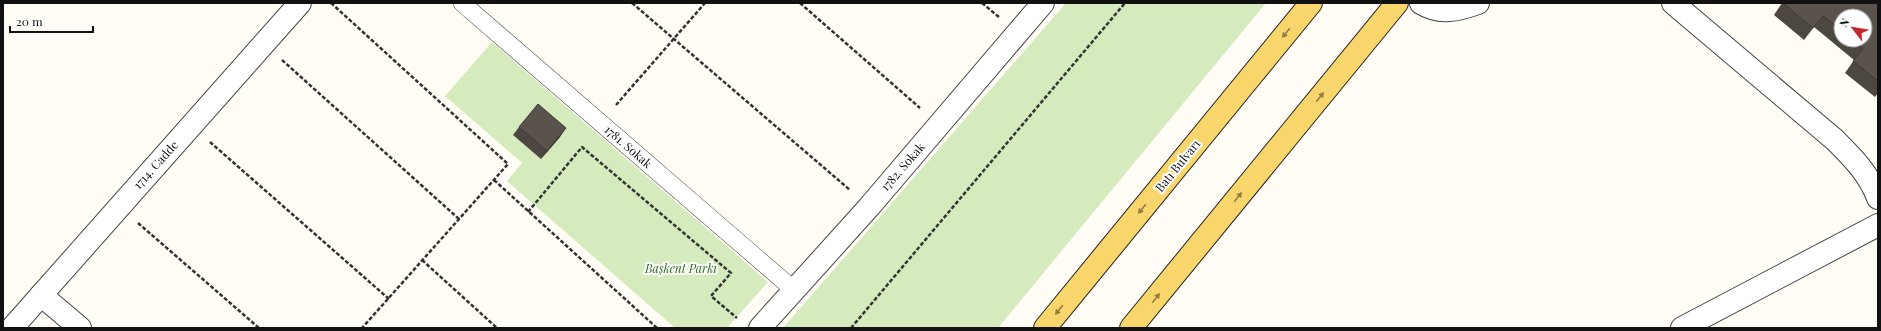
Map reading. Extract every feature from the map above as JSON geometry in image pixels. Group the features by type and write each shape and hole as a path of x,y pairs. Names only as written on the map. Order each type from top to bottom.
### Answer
{"main road":[{"name":"Batı Bulvarı","path":"1044,328 1311,3"},
{"path":"1131,328 1397,3"}],"street":[{"name":"1714. Cadde","path":"12,328 300,3"},
{"name":"1781. Sokak","path":"462,3 794,290"},
{"name":"1782. Sokak","path":"760,328 869,207 1043,3"},
{"path":"1421,3 1431,8 1453,11 1478,3"},
{"path":"1673,3 1835,140 1858,163 1873,186 1878,198"},
{"path":"1682,328 1878,225"},
{"path":"41,295 80,328"}],"path":[{"path":"331,3 508,164 362,328"},
{"path":"632,3 869,207"},
{"path":"600,123 704,3"},
{"path":"800,3 938,125"},
{"path":"851,328 1125,3"},
{"path":"264,44 459,219"},
{"path":"191,126 388,299"},
{"path":"528,212 582,147 731,273 712,296 739,319"},
{"path":"494,180 657,328"},
{"path":"119,207 259,328"},
{"path":"422,260 497,328"}],"green space":[{"path":"1066,3 1266,3 998,328 783,328"},
{"name":"Başkent Parkı","path":"492,42 768,282 727,328 675,328 507,181 522,163 445,96"}],"building":[{"path":"1783,3 1878,3 1878,81 1853,61 1863,49 1862,48 1873,48 1873,8 1833,8 1833,24 1823,16 1813,28"},
{"path":"538,104 566,128 547,151 519,127"}]}
